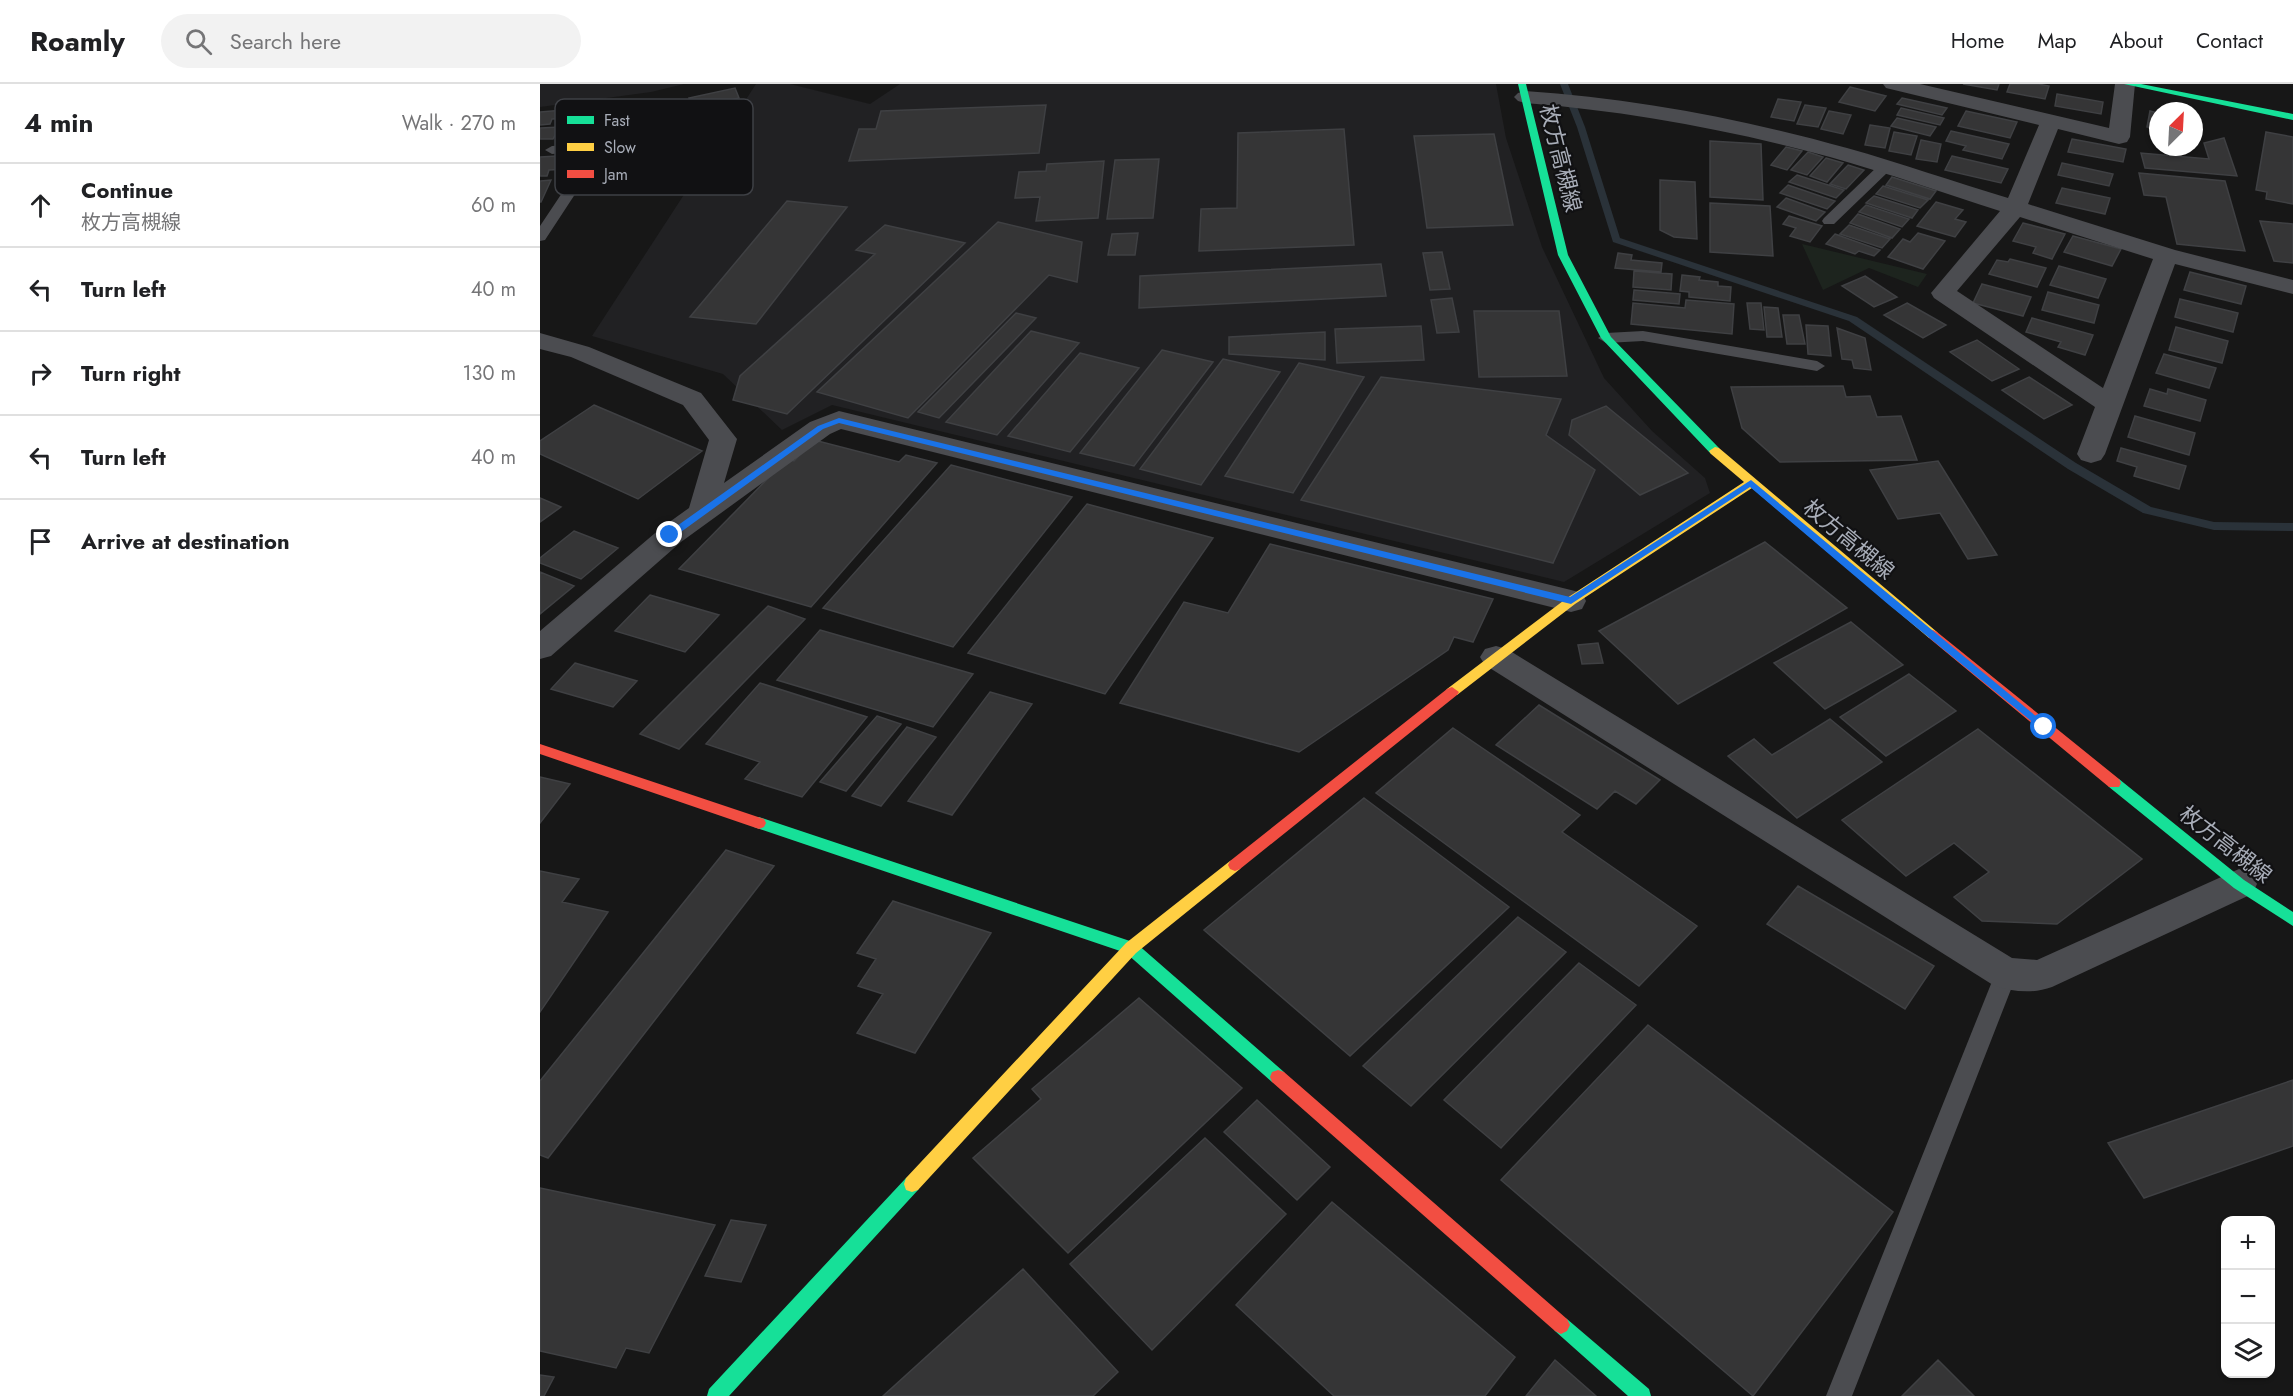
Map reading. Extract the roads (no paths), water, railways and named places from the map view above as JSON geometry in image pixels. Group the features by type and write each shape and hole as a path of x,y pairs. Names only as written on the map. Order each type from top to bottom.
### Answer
{"street":[{"path":"1893,84 2119,137 2126,84 2293,117"},
{"path":"1523,91 1548,99 1581,101 1742,129 1839,153 2166,255 2293,287"},
{"name":"枚方高槻線","path":"1523,91 1563,255 1606,338 1700,435 1751,483 1892,603 2239,884 2293,920"},
{"path":"2051,121 2015,208 1943,293 2110,405"},
{"path":"2091,454 2166,255"},
{"path":"540,341 580,352 692,399 723,439 701,514"},
{"path":"540,648 670,535 820,428 839,420 1571,601"},
{"path":"716,1396 1131,948 1496,657 1571,601 1751,483"},
{"path":"1496,657 2006,974 2039,976 2239,884"},
{"path":"540,749 1131,948 1642,1396"}],"lane":[{"path":"1829,221 1884,168"},
{"path":"540,237 568,195"},
{"path":"1606,338 1643,336 1816,366"},
{"path":"1839,1396 2006,974"}],"waterway":[{"path":"1564,84 1581,127 1616,240 1853,319 2072,466 2147,510 2214,526 2293,527"}]}
